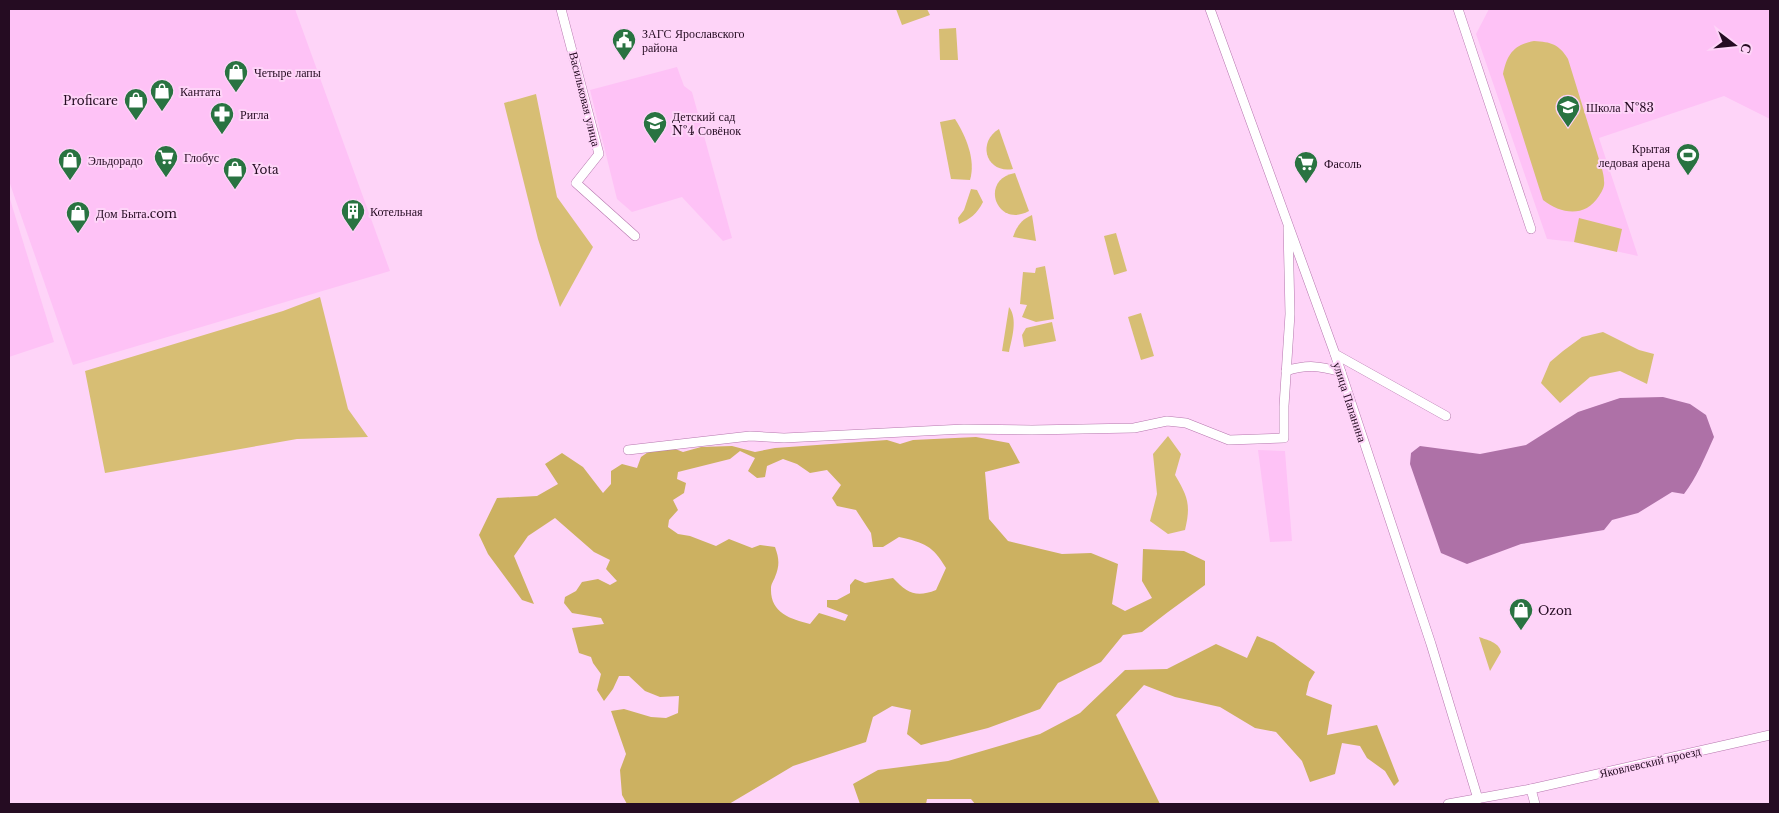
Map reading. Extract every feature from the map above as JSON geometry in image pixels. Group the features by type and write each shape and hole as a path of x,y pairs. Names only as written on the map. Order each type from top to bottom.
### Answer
{"street":[{"name":"Васильковая улица","path":"561,9 599,154 576,183 635,236"},
{"name":"улица Папанина","path":"1210,9 1335,354 1431,644 1478,799"},
{"path":"1458,9 1531,229"},
{"path":"628,450 750,436 784,438 964,429 1134,428 1168,421 1186,423 1229,440 1284,438 1290,314 1288,227"},
{"path":"1335,354 1446,416"},
{"path":"1286,371 1301,366 1317,366 1341,372"},
{"name":"Яковлевский проезд","path":"1448,804 1531,789 1770,735"},
{"path":"1531,789 1534,804"}],"shaded area":[{"path":"9,9 295,9 390,271 73,365 9,181"},
{"path":"896,9 927,9 930,15 902,25"},
{"name":"Школа №83","path":"1489,9 1770,9 1770,119 1724,96 1599,138 1638,256 1574,242 1547,239 1476,34"},
{"path":"956,28 958,60 940,60 939,29"},
{"path":"1534,41 1545,42 1558,47 1568,59 1604,176 1604,187 1601,193 1593,203 1580,211 1565,211 1543,200 1503,74 1512,52 1521,45"},
{"name":"Детский сад №4 Совёнок","path":"677,67 684,86 692,92 732,238 723,241 682,197 632,212 617,199 590,90"},
{"path":"536,94 557,197 593,247 560,307 538,239 504,103"},
{"path":"955,119 963,133 971,156 972,172 970,180 951,179 940,122"},
{"path":"999,129 1013,169 997,167 988,156 986,149 988,142"},
{"path":"1015,173 1029,211 1017,215 1008,213 1001,208 996,201 995,192 997,184 1004,177"},
{"path":"971,189 977,190 983,202 973,216 959,224 958,218 964,210"},
{"path":"9,196 54,342 9,357"},
{"path":"1032,215 1036,241 1013,237 1020,224"},
{"path":"1579,218 1622,229 1617,252 1574,242"},
{"path":"1116,233 1127,271 1114,275 1104,236"},
{"path":"1045,266 1054,319 1036,322 1022,317 1027,305 1020,304 1023,272 1035,273 1036,268"},
{"path":"320,297 348,409 368,437 297,439 105,473 85,371 283,311"},
{"path":"1009,307 1014,323 1009,352 1002,351"},
{"path":"1141,313 1154,356 1141,360 1128,317"},
{"path":"1052,322 1056,341 1024,347 1022,335 1026,328"},
{"path":"1603,332 1639,350 1654,354 1647,384 1620,371 1590,377 1560,403 1541,383 1550,362 1582,337"},
{"path":"1663,397 1690,404 1706,415 1714,437 1697,474 1684,494 1672,492 1638,513 1612,520 1604,530 1521,544 1467,564 1441,553 1410,464 1411,453 1420,446 1480,454 1526,445 1578,412 1620,398"},
{"path":"1168,436 1181,454 1175,475 1187,501 1188,514 1185,530 1168,534 1150,521 1157,494 1153,454"},
{"path":"976,437 1009,443 1020,463 985,472 989,519 1008,541 1062,554 1091,553 1118,564 1112,604 1125,611 1152,598 1142,581 1143,549 1184,551 1205,561 1205,585 1142,632 1123,635 1101,662 1058,683 1040,709 988,728 921,745 907,734 911,710 892,706 873,717 866,742 793,766 729,804 627,804 622,795 620,770 626,754 611,711 624,709 651,717 666,718 678,713 679,696 660,697 645,691 629,676 619,676 613,689 604,701 597,690 601,674 591,657 579,653 572,628 604,624 601,618 572,613 564,603 565,597 576,591 582,582 598,579 610,585 617,581 606,569 610,560 594,552 555,518 528,536 514,556 534,604 522,600 488,554 479,535 497,498 537,496 558,484 545,464 562,453 583,467 603,493 611,484 611,471 622,464 637,468 641,457 654,448 670,447 683,452 701,447 732,446 755,452 775,448 887,440 900,444 913,440","holes":["740,451 755,458 748,471 757,478 765,477 767,466 783,459 797,464 810,473 827,470 841,485 832,498 837,506 856,510 871,533 873,547 883,547 899,537 922,543 936,554 946,568 936,590 917,594 907,590 893,578 865,583 855,579 850,585 850,593 837,600 827,600 827,607 848,615 845,621 819,613 810,624 783,614 774,603 771,587 778,569 775,547 760,545 752,548 729,539 716,546 690,536 678,534 668,527 669,520 678,510 673,500 684,493 686,483 677,479 678,472 730,459"]},
{"path":"1258,450 1285,451 1292,541 1270,542"},
{"path":"1257,636 1274,643 1315,672 1309,682 1306,695 1332,705 1327,735 1377,725 1399,781 1394,786 1385,771 1367,758 1360,746 1342,743 1335,774 1310,782 1302,761 1276,732 1255,728 1220,707 1175,697 1144,685 1116,715 1160,804 975,804 971,799 927,799 926,804 860,804 853,784 878,770 948,761 1040,734 1080,713 1125,670 1167,669 1216,644 1247,658"},
{"path":"1479,637 1489,640 1498,646 1501,652 1490,671"}],"place":[{"name":"ЗАГС Ярославского района","path":"624,61"},
{"name":"Четыре лапы","path":"236,93"},
{"name":"Кантата","path":"162,112"},
{"name":"Proficare","path":"136,121"},
{"name":"Школа №83","path":"1568,128"},
{"name":"Ригла","path":"222,135"},
{"name":"Детский сад №4 Совёнок","path":"655,144"},
{"name":"Крытая ледовая арена","path":"1688,176"},
{"name":"Глобус","path":"166,178"},
{"name":"Эльдорадо","path":"70,181"},
{"name":"Фасоль","path":"1306,184"},
{"name":"Yota","path":"235,190"},
{"name":"Котельная","path":"353,232"},
{"name":"Дом Быта.com","path":"78,234"},
{"name":"Ozon","path":"1521,631"}]}
